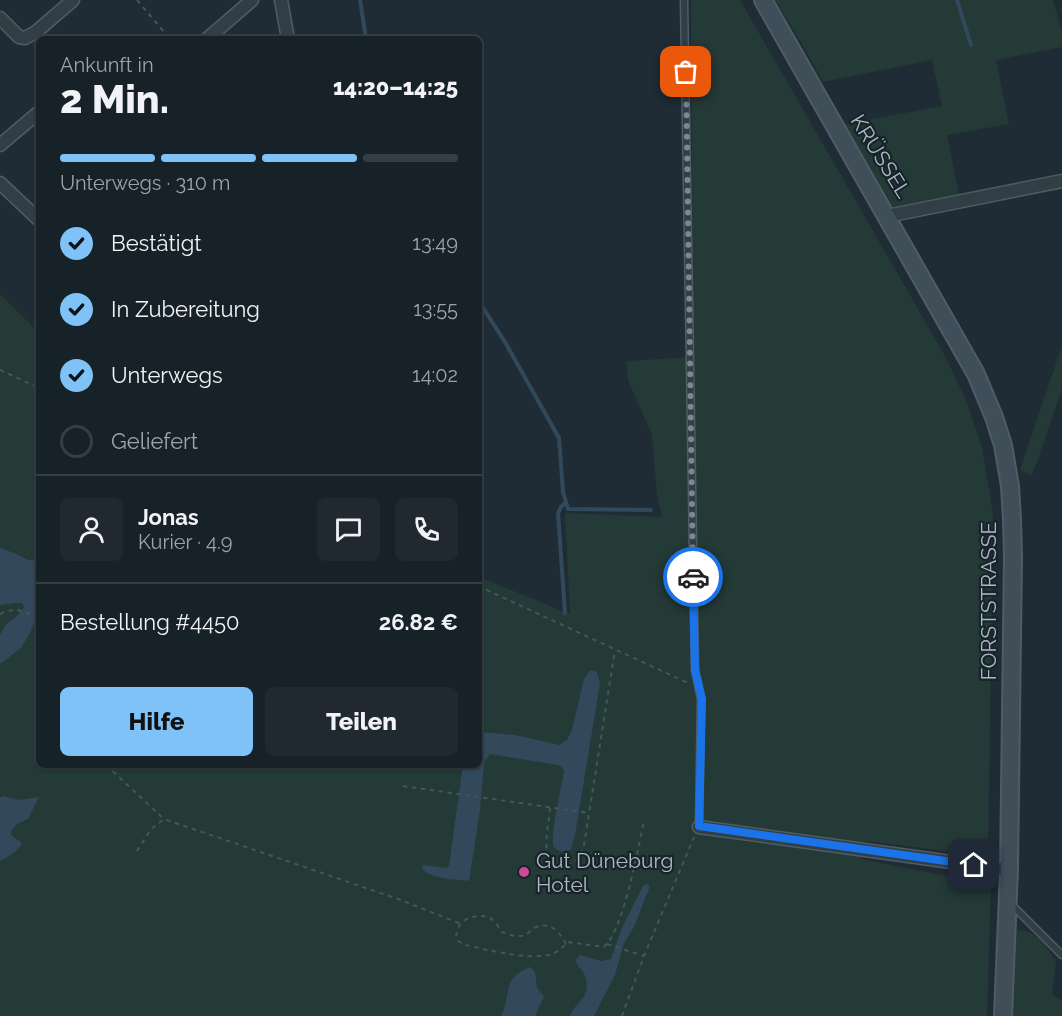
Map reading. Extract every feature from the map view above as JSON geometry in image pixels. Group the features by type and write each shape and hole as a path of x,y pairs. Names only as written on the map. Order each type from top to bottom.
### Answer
{"street":[{"path":"0,18 19,37 26,38 74,0"},
{"path":"210,36 252,0"},
{"path":"281,0 287,36"},
{"name":"KRÜSSEL","path":"763,0 887,216 1062,181"},
{"path":"0,145 36,115"},
{"path":"0,183 36,217"},
{"name":"FORSTSTRASSE","path":"887,216 976,374 1003,445 1010,486 1012,544 1009,870 1003,1016"},
{"path":"699,826 1009,870"}],"lane":[{"path":"684,0 695,670 702,699 699,826"},
{"path":"1007,900 1062,956"}],"path":[{"path":"137,0 167,36"},
{"path":"0,370 36,387"},
{"path":"482,588 690,684 698,685"},
{"path":"0,615 7,611 19,610 36,617"},
{"path":"550,808 546,841 548,857 557,867 561,867 574,862 584,845 615,650"},
{"path":"109,768 164,819 398,899 461,924"},
{"path":"403,786 589,813"},
{"path":"137,850 151,829 164,819"},
{"path":"566,944 559,933 551,927 541,926 519,936 502,932 493,920 485,916 468,919 461,924 456,936 458,941 466,945 532,957 542,957 556,952 566,944 568,942 604,947 608,944 624,905 634,871 644,820"},
{"path":"622,1016 644,956 699,826"},
{"path":"608,944 644,956"}],"green space":[{"path":"691,0 740,0 944,354 968,404 982,448 993,514 988,856 865,841 861,859 991,885 987,1016 0,1016 0,294 36,330 36,768 482,768 482,578 570,614 565,513 662,517 657,494 652,435 628,380 627,361 693,357"},
{"path":"775,0 1053,0 1062,32 1062,47 996,60 1009,124 947,135 959,195 893,207 845,124 942,106 932,60 823,82"},
{"path":"1062,346 1062,388 1032,476 1020,470"},
{"path":"1015,930 1035,935 1056,962 1052,994 1062,1001 1062,1016 1011,1016"}],"water":[{"path":"0,548 28,560 36,561 36,620 21,648 0,664 0,635 6,624 24,608 22,603 0,605"},
{"path":"590,670 597,672 600,683 571,849 567,852 560,851 554,847 553,842 554,823 564,772 562,767 490,754 484,763 480,810 469,881 444,878 426,872 422,868 423,865 446,868 449,866 463,768 482,768 482,732 515,735 559,745 567,740 572,730 584,679"},
{"path":"3,796 18,800 39,797 28,819 17,824 11,831 11,835 22,843 13,854 0,861 0,798"},
{"path":"647,884 650,886 634,927 624,943 615,975 594,1016 570,1016 585,995 587,984 576,959 580,955 601,961 611,959 622,928 643,886"},
{"path":"530,967 535,972 537,988 544,997 536,1016 501,1016 511,982 521,971"}],"waterway":[{"path":"360,0 366,36"},
{"path":"957,0 971,45"},
{"path":"482,306 505,342 559,438 563,492 566,502 558,513 565,613"},
{"path":"566,502 568,509 651,510"}],"way so far":[{"path":"686,72 693,577"}],"place":[{"name":"Gut Düneburg Hotel","path":"524,872"}],"route":[{"path":"693,577 695,670 702,699 699,826 974,865"}]}
